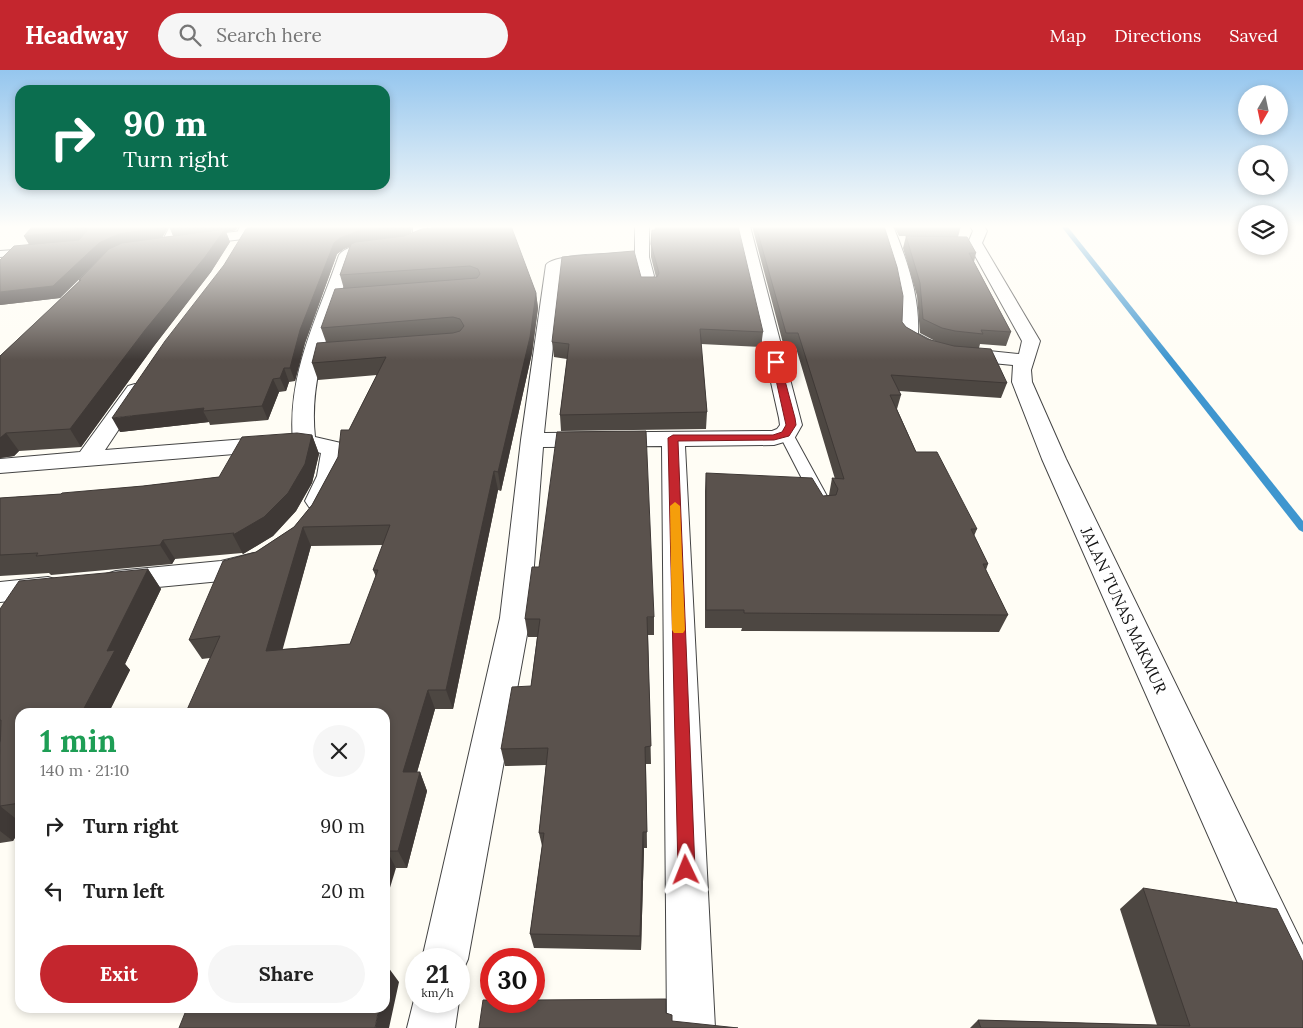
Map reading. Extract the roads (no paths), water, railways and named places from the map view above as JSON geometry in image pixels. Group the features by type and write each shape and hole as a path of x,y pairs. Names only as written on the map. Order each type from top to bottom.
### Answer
{"street":[{"path":"304,442 302,424 304,389 323,353 342,297 346,271"},
{"path":"447,948 516,618 532,440 553,271"},
{"path":"645,271 649,287"},
{"path":"532,440 774,438 786,434 791,425 790,418 755,271"},
{"path":"902,271 910,320 909,336 930,348 950,353 1026,360"},
{"name":"JALAN TUNAS MAKMUR","path":"989,271 1031,341 1031,351 1020,372 1022,382 1054,459 1303,996"},
{"path":"88,460 146,375"},
{"path":"673,438 691,1028"},
{"path":"0,466 304,442 333,448 334,463 323,491 304,523"},
{"path":"96,583 221,571 256,563 273,553"},
{"path":"0,592 67,586"},
{"path":"431,1028 434,1013"}],"lane":[{"path":"786,434 825,507"}],"waterway":[{"path":"1099,271 1303,528"}]}
